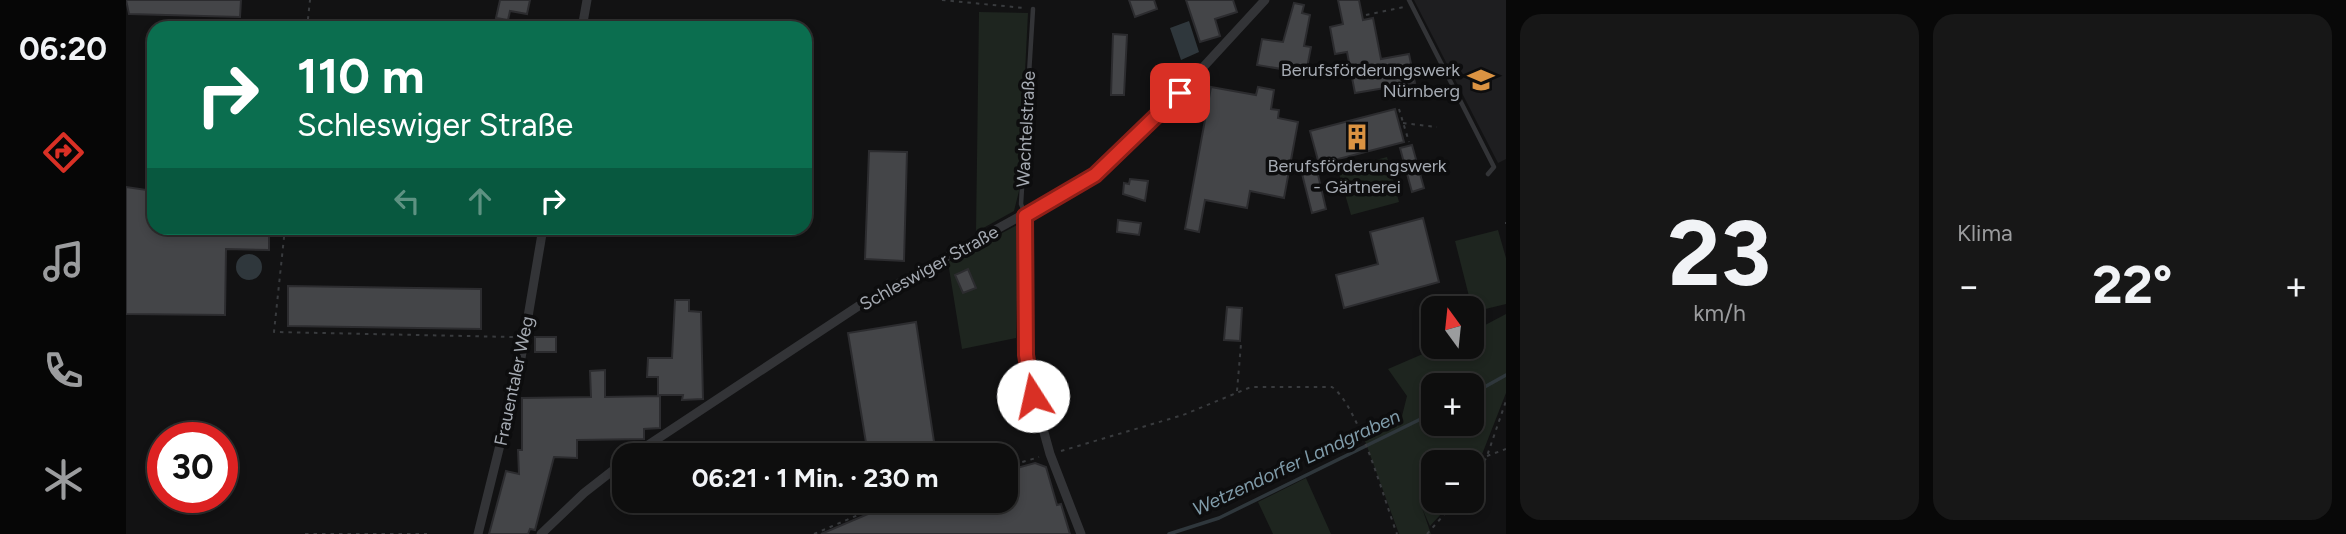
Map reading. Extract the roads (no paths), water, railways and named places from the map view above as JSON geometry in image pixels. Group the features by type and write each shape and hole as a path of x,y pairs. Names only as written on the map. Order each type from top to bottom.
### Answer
{"street":[{"path":"583,21 587,0"},
{"name":"Schleswiger Straße","path":"651,443 863,303 1077,187 1109,164 1213,60 1265,0"},
{"name":"Wachtelstraße","path":"1025,216 1026,355 1037,413 1050,454 1082,534"},
{"name":"Frauentaler Weg","path":"478,534 525,337 542,235"},
{"path":"541,534 584,493 612,471"}],"lane":[{"path":"1411,3 1494,167 1488,174"},
{"name":"Wachtelstraße","path":"1025,216 1021,204 1033,9"}],"waterway":[{"name":"Wetzendorfer Landgraben","path":"1484,387 1506,375"},
{"name":"Wetzendorfer Landgraben","path":"1169,534 1219,518 1421,419"}],"place":[{"name":"Berufsförderungswerk Nürnberg","path":"1481,80"},
{"name":"Berufsförderungswerk - Gärtnerei","path":"1357,137"}]}
